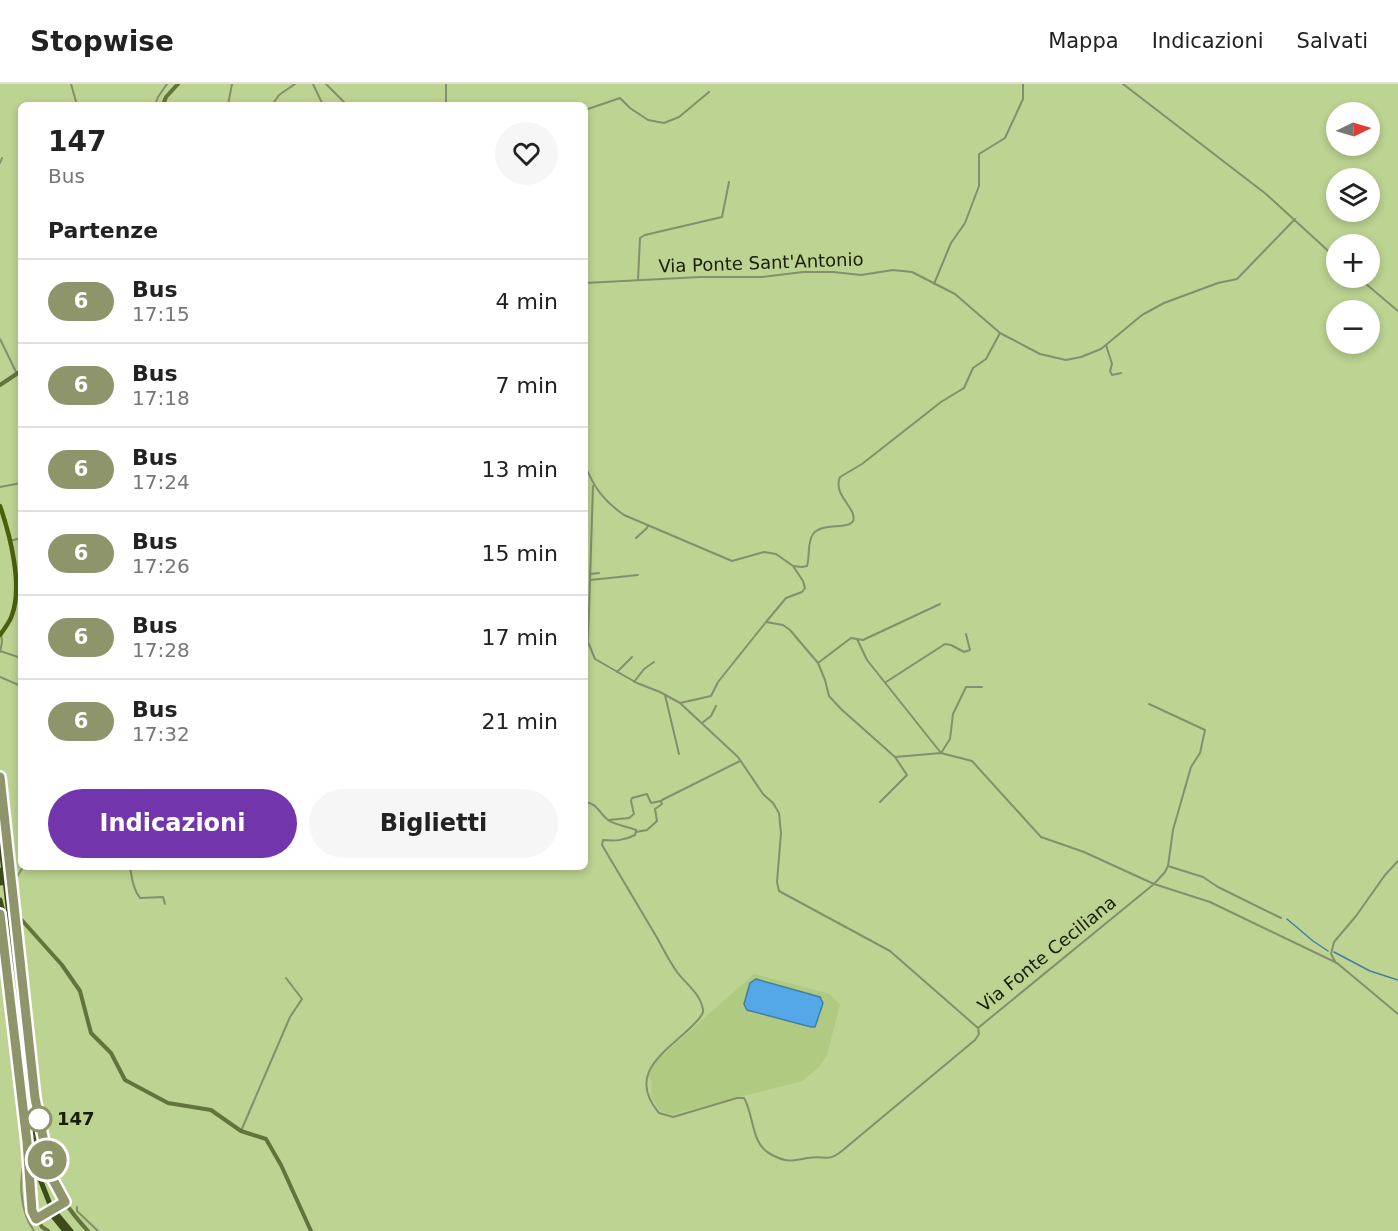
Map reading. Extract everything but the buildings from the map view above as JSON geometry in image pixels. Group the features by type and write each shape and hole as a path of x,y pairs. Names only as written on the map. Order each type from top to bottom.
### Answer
{"highway":[{"path":"0,833 7,847"},
{"path":"0,838 40,1179 51,1207 71,1231"},
{"path":"0,870 36,1175 45,1204 65,1231"},
{"path":"0,900 6,922"}],"main road":[{"path":"164,102 178,84"},
{"path":"2,385 18,373"},
{"path":"0,506 15,569 12,617 0,636"},
{"path":"0,777 35,1098 51,1176 65,1202 88,1231"},
{"path":"12,888 15,892 19,917 62,965 80,991 91,1033 113,1055 125,1080 168,1103 215,1112 241,1131 269,1142 285,1171 311,1231"},
{"path":"0,914 28,1151 32,1211 36,1219 48,1231"},
{"path":"36,1219 65,1202"}],"street":[{"path":"71,84 76,102"},
{"path":"156,102 167,84"},
{"path":"229,102 232,84"},
{"path":"274,102 279,95 295,84"},
{"path":"313,84 322,102"},
{"path":"326,84 344,102"},
{"path":"446,84 446,102"},
{"path":"934,284 951,243 965,223 975,195 978,186 980,154 1005,138 1023,99 1023,84"},
{"path":"1123,84 1266,194 1326,248"},
{"path":"588,109 620,98 648,120 664,123 679,117 709,92"},
{"path":"0,163 2,158"},
{"path":"638,280 639,238 722,217 729,182"},
{"name":"Via Ponte Sant'Antonio","path":"588,283 762,277 813,272 861,274 892,270 912,272 955,294 1000,333 1040,354 1061,360 1081,357 1106,345 1142,315 1164,303 1218,283 1237,279 1295,219"},
{"path":"1371,288 1398,311"},
{"path":"793,566 807,566 810,542 818,529 826,526 849,525 852,521 853,516 839,492 840,477 862,464 942,402 964,388 973,368 986,359 1000,333"},
{"path":"0,339 18,370"},
{"path":"1106,345 1112,364 1110,371 1112,375 1121,373"},
{"path":"0,377 2,385"},
{"path":"588,473 593,486 612,507 624,515 732,561 764,552 776,554 793,566 803,581 805,588 802,592 786,598 718,682 711,696 680,703"},
{"path":"0,487 18,484"},
{"name":"Via Fonte Ceciliana","path":"593,486 588,642 595,659 634,682 680,703 732,749 763,794 773,802 778,813 781,833 778,891 890,951 978,1028 1154,884 1168,866"},
{"path":"636,538 648,525"},
{"path":"10,541 18,539"},
{"path":"590,574 599,573"},
{"path":"590,580 639,575"},
{"path":"818,663 851,638 863,640 940,604"},
{"path":"766,622 783,624 790,630 818,663 829,696 895,757 908,775 880,802"},
{"path":"886,682 945,644 964,652 970,650 966,634"},
{"path":"0,636 0,651 18,657"},
{"path":"857,639 867,660 941,753"},
{"path":"617,672 632,657"},
{"path":"634,682 644,669 654,662"},
{"path":"0,677 18,685"},
{"path":"941,753 950,739 953,714 966,687 982,687"},
{"path":"665,695 679,754"},
{"path":"1149,704 1204,730 1200,753 1191,767 1173,830 1168,866 1203,876 1218,887 1281,918"},
{"path":"702,723 711,716 716,706"},
{"path":"895,757 941,753 972,761 1041,837 1084,852 1154,884 1210,902 1337,963"},
{"path":"608,820 629,818 634,814 631,801 636,796 647,794 651,803 661,801 740,761"},
{"path":"661,801 662,804 655,809 657,821 646,830 636,832 633,836 622,840 613,842 603,840 602,845 676,970 693,988 703,1010 702,1015 694,1024 648,1070 646,1075 648,1095 659,1113 673,1117 737,1098 744,1098 761,1148 766,1152 786,1161 811,1157 830,1159 975,1040 979,1035 978,1028"},
{"path":"588,803 595,805 608,820 635,829 636,832"},
{"path":"1324,958 1331,954 1334,942 1398,861"},
{"path":"12,888 21,870"},
{"path":"130,870 133,886 140,898 163,897 165,904"},
{"path":"1331,954 1337,963 1398,1014"},
{"path":"241,1131 290,1017 302,999 285,978"},
{"path":"28,1151 21,1169 23,1202 24,1213 34,1231"},
{"path":"77,1207 77,1211 98,1231"}],"shaded area":[{"path":"754,974 830,994 840,1005 827,1055 819,1067 802,1081 670,1115 660,1111 651,1097 652,1082 648,1076 656,1061"}],"water":[{"path":"756,979 820,997 823,1003 815,1027 747,1010 744,1004 750,983"}],"waterway":[{"path":"1287,919 1328,951"},
{"path":"1334,952 1370,971 1398,980"}],"bus line":[{"name":"6","path":"0,777 35,1098 51,1176 65,1202 36,1219 32,1211 27,1142 0,914"}],"place":[{"name":"147","path":"39,1119"}]}
